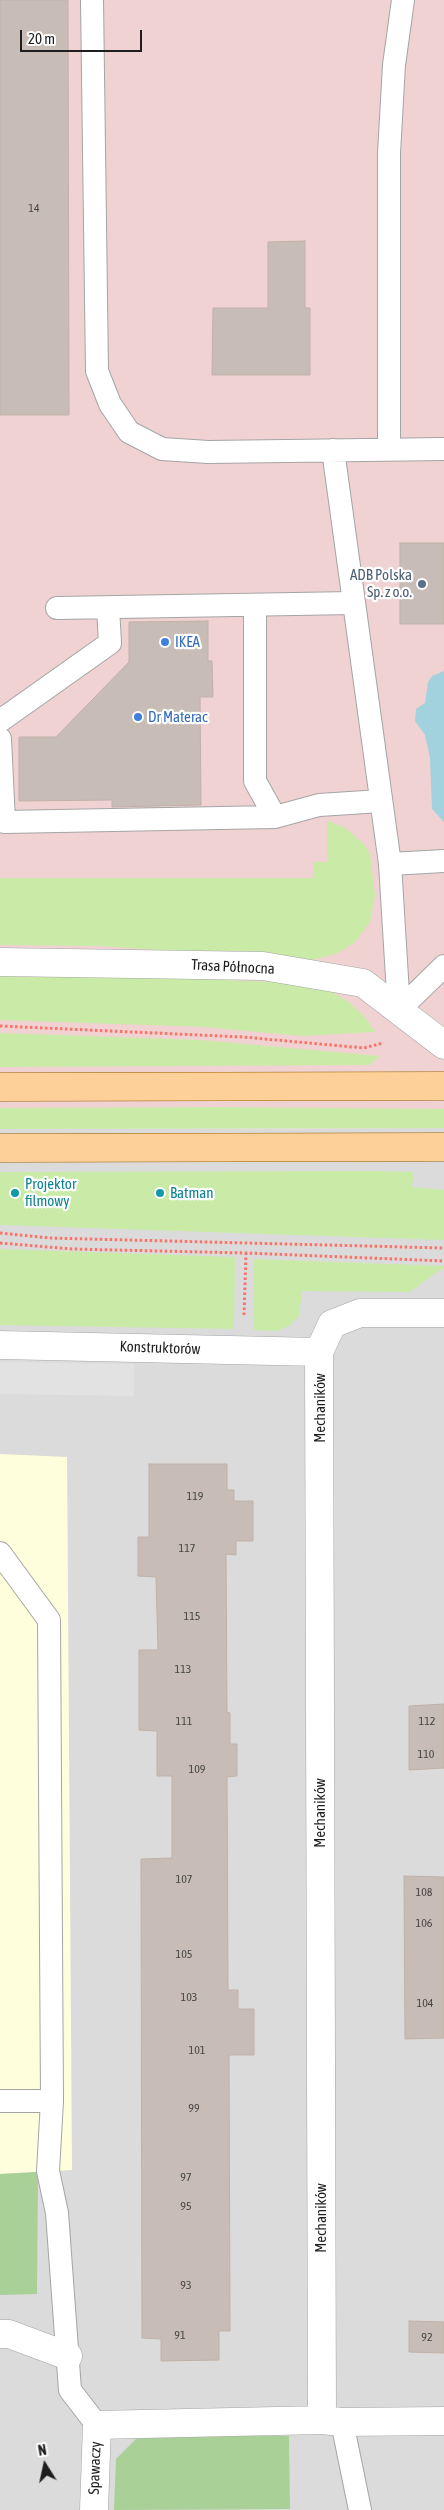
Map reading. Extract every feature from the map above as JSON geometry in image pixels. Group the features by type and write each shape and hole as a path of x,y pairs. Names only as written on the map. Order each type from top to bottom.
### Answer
{"main road":[{"path":"0,1087 444,1086"},
{"path":"0,1148 444,1147"}],"street":[{"name":"Trasa Północna","path":"0,962 263,966 363,983 436,1039"},
{"name":"Mechaników","path":"332,2421 319,1352 332,1324 360,1313 444,1313"},
{"name":"Konstruktorów","path":"0,1345 319,1352"},
{"path":"0,2334 9,2334 68,2356"},
{"path":"97,2425 332,2421 444,2422"},
{"name":"Spawaczy","path":"94,2510 97,2425"}],"lane":[{"path":"92,0 96,371 110,404 129,432 162,449 208,452 444,449"},
{"path":"389,450 388,153 394,65 403,0"},
{"path":"333,450 390,864 399,1010"},
{"path":"57,608 354,603"},
{"path":"255,605 255,781 275,817"},
{"path":"0,721 110,643 108,608"},
{"path":"0,739 4,822 275,817 318,805 381,801"},
{"path":"390,864 444,861"},
{"path":"399,1010 444,966"},
{"path":"0,1553 49,1620 52,2101 48,2171 57,2213 70,2390 97,2425"},
{"path":"0,2102 52,2101"},
{"path":"332,2421 360,2510"}],"path":[{"path":"0,1026 233,1036 364,1048 436,1039"},
{"path":"0,1233 49,1238 444,1248"},
{"path":"0,1243 72,1248 246,1252 444,1261"},
{"path":"244,1350 246,1252"}],"shaded area":[{"path":"0,0 444,0 444,1109 0,1108"},
{"path":"444,1128 444,2510 0,2510 0,1129"},
{"path":"0,1362 134,1364 134,1396 0,1394"},
{"path":"0,1454 67,1457 72,2170 0,2174"}],"green space":[{"path":"327,821 344,827 363,843 370,854 375,895 370,922 354,943 336,954 312,960 98,946 0,945 0,878 313,878 313,862 327,862"},
{"path":"0,972 276,982 326,988 349,1002 365,1017 375,1032 302,1036 204,1027 0,1020"},
{"path":"0,1033 200,1040 380,1056 369,1065 0,1067"},
{"path":"0,1108 444,1109 444,1128 0,1129"},
{"path":"0,1172 414,1172 412,1187 444,1190 444,1240 0,1225"},
{"path":"0,1249 235,1257 234,1329 0,1325"},
{"path":"254,1259 444,1267 410,1292 302,1291 299,1316 289,1326 278,1331 253,1330"},
{"path":"38,2172 37,2294 0,2295 0,2174"},
{"path":"160,2436 289,2436 290,2509 114,2510 116,2459 136,2439"}],"water":[{"path":"444,671 444,822 432,809 430,758 425,735 415,721 416,709 425,703 428,682 432,676"}],"building":[{"path":"0,0 68,0 69,415 0,415"},
{"path":"305,241 305,308 310,308 310,375 212,375 213,308 268,308 268,242"},
{"name":"ADB Polska Sp. z o.o.","path":"400,543 444,543 444,624 400,624"},
{"name":"Dr Materac","path":"208,621 208,661 212,661 213,697 200,697 201,805 112,807 112,800 19,801 19,737 56,737 129,662 129,622"},
{"path":"149,1464 227,1464 227,1490 234,1490 234,1501 253,1501 253,1541 236,1541 236,1555 226,1554 227,1712 230,1713 230,1744 237,1744 237,1776 227,1777 228,1990 238,1990 238,2009 254,2009 254,2055 229,2055 230,2331 219,2331 219,2360 161,2361 161,2339 142,2338 141,1859 172,1858 172,1776 157,1776 157,1731 139,1730 139,1650 158,1650 156,1577 138,1576 138,1537 149,1537"},
{"path":"444,1704 444,1768 409,1770 409,1706"},
{"path":"404,1876 444,1877 444,2038 405,2039"},
{"path":"409,2321 444,2322 444,2353 409,2352"}],"place":[{"name":"ADB Polska Sp. z o.o.","path":"422,584"},
{"name":"IKEA","path":"165,642"},
{"name":"Dr Materac","path":"138,717"},
{"name":"Projektor filmowy","path":"15,1193"},
{"name":"Batman","path":"160,1193"}]}
